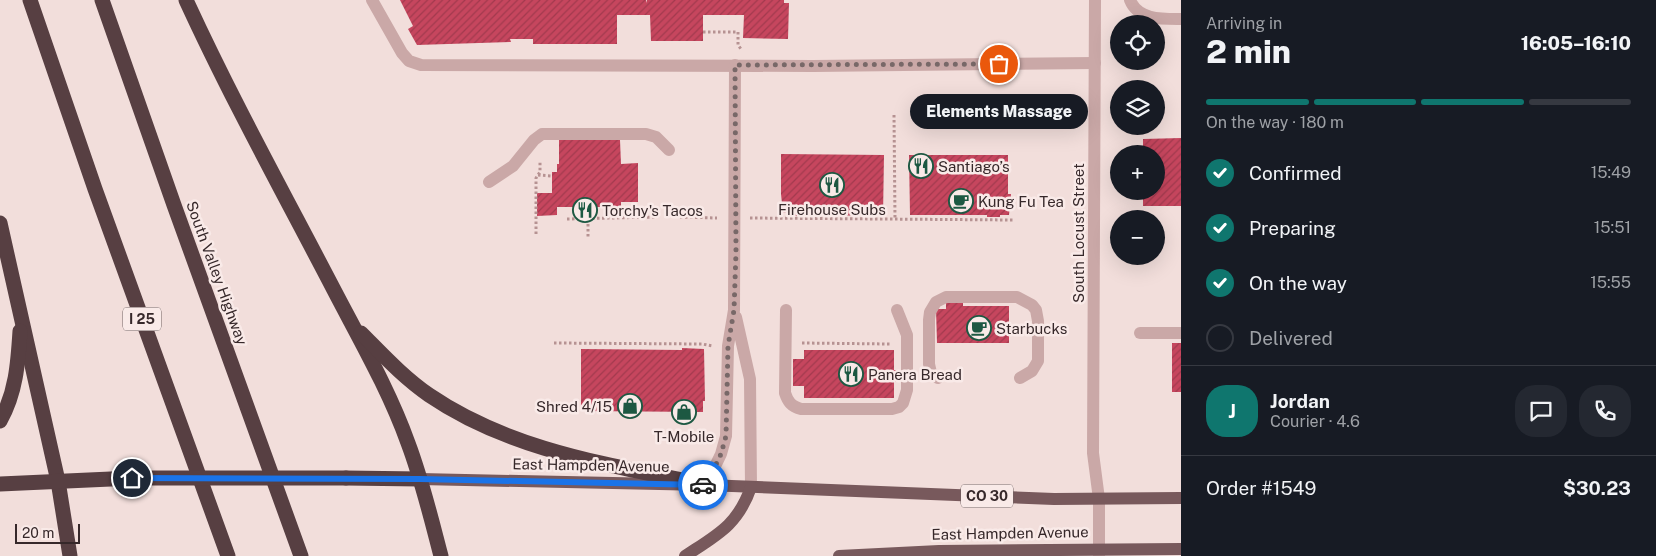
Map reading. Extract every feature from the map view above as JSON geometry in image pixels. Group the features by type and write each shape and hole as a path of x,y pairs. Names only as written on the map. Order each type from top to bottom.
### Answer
{"highway":[{"name":"I 25","path":"30,0 95,189 228,556"},
{"name":"South Valley Highway","path":"102,0 301,556"},
{"path":"186,0 393,409 408,442 441,556"},
{"path":"0,223 58,481 70,556"},
{"path":"0,421 13,391 22,315"},
{"path":"352,325 403,375 428,395 451,409 503,434 565,455 706,485"},
{"name":"East Hampden Avenue","path":"0,484 132,478 420,479"}],"main road":[{"name":"East Hampden Avenue","path":"420,479 706,485 1054,499 1181,498"},
{"path":"685,556 730,525 743,508 751,487"},
{"name":"East Hampden Avenue","path":"839,556 940,551 1099,552 1181,549"}],"street":[{"path":"372,0 402,52 409,61 422,65 1095,63"},
{"name":"South Locust Street","path":"1096,0 1093,453 1099,499 1099,552"},
{"path":"1130,0 1134,8 1143,14 1162,19 1181,19"},
{"path":"706,485 721,454 726,436 728,346 734,310 736,252 735,65"},
{"path":"489,182 513,166 534,140 542,134 646,134 656,138 669,150"},
{"path":"938,378 931,373 929,364 929,320 930,312 936,302 946,297 1017,297 1032,305 1036,310 1038,322 1038,361 1032,371 1020,378"},
{"path":"734,310 750,380 751,487"},
{"path":"786,310 785,393 788,402 800,409 880,410 898,407 903,403 907,390 907,335 897,310"},
{"path":"1140,333 1181,333"}],"path":[{"path":"703,32 738,32 738,45 742,50"},
{"path":"894,115 896,219"},
{"path":"536,234 536,178 540,172 541,158"},
{"path":"538,175 552,176"},
{"path":"596,214 598,214 598,219"},
{"path":"567,218 658,217"},
{"path":"680,217 720,217"},
{"path":"588,218 588,238"},
{"path":"750,218 1013,220"},
{"path":"554,343 702,344 720,346"},
{"path":"801,343 898,344"}],"building":[{"path":"400,0 646,0 646,3 647,0 784,0 784,3 789,3 788,39 743,38 744,15 703,15 703,41 651,41 650,15 617,15 617,44 533,44 533,39 510,39 511,42 417,45 408,29 413,26"},
{"path":"1181,138 1181,206 1143,206 1143,200 1165,200 1165,145 1143,145 1143,139"},
{"path":"559,140 620,140 621,164 638,163 638,202 621,202 621,207 595,207 595,217 575,217 575,207 557,207 557,215 537,216 537,193 552,193 552,172 557,172 557,164 559,164"},
{"path":"781,154 884,155 883,216 791,216 791,213 783,213"},
{"path":"909,155 1008,155 1008,194 1011,194 1009,215 987,217 987,215 910,215"},
{"path":"946,301 963,301 963,306 1009,306 1009,343 937,343 936,309 946,309"},
{"path":"1172,343 1181,343 1181,392 1172,392"},
{"path":"682,348 704,349 705,401 703,401 703,412 581,411 581,349 682,350"},
{"path":"804,350 894,350 894,370 900,370 900,382 894,382 894,398 804,398 804,386 793,386 793,359 804,359"}],"way so far":[{"path":"703,485 706,485 721,454 726,436 728,346 734,310 736,252 735,65 999,64"}],"place":[{"name":"Elements Massage","path":"999,64"},
{"name":"Santiago’s","path":"921,166"},
{"name":"Firehouse Subs","path":"832,185"},
{"name":"Kung Fu Tea","path":"961,201"},
{"name":"Torchy's Tacos","path":"585,210"},
{"name":"Starbucks","path":"979,328"},
{"name":"Panera Bread","path":"851,374"},
{"name":"Shred 4/15","path":"630,406"},
{"name":"T-Mobile","path":"684,412"}],"route":[{"path":"132,478 420,479 703,485"}]}
